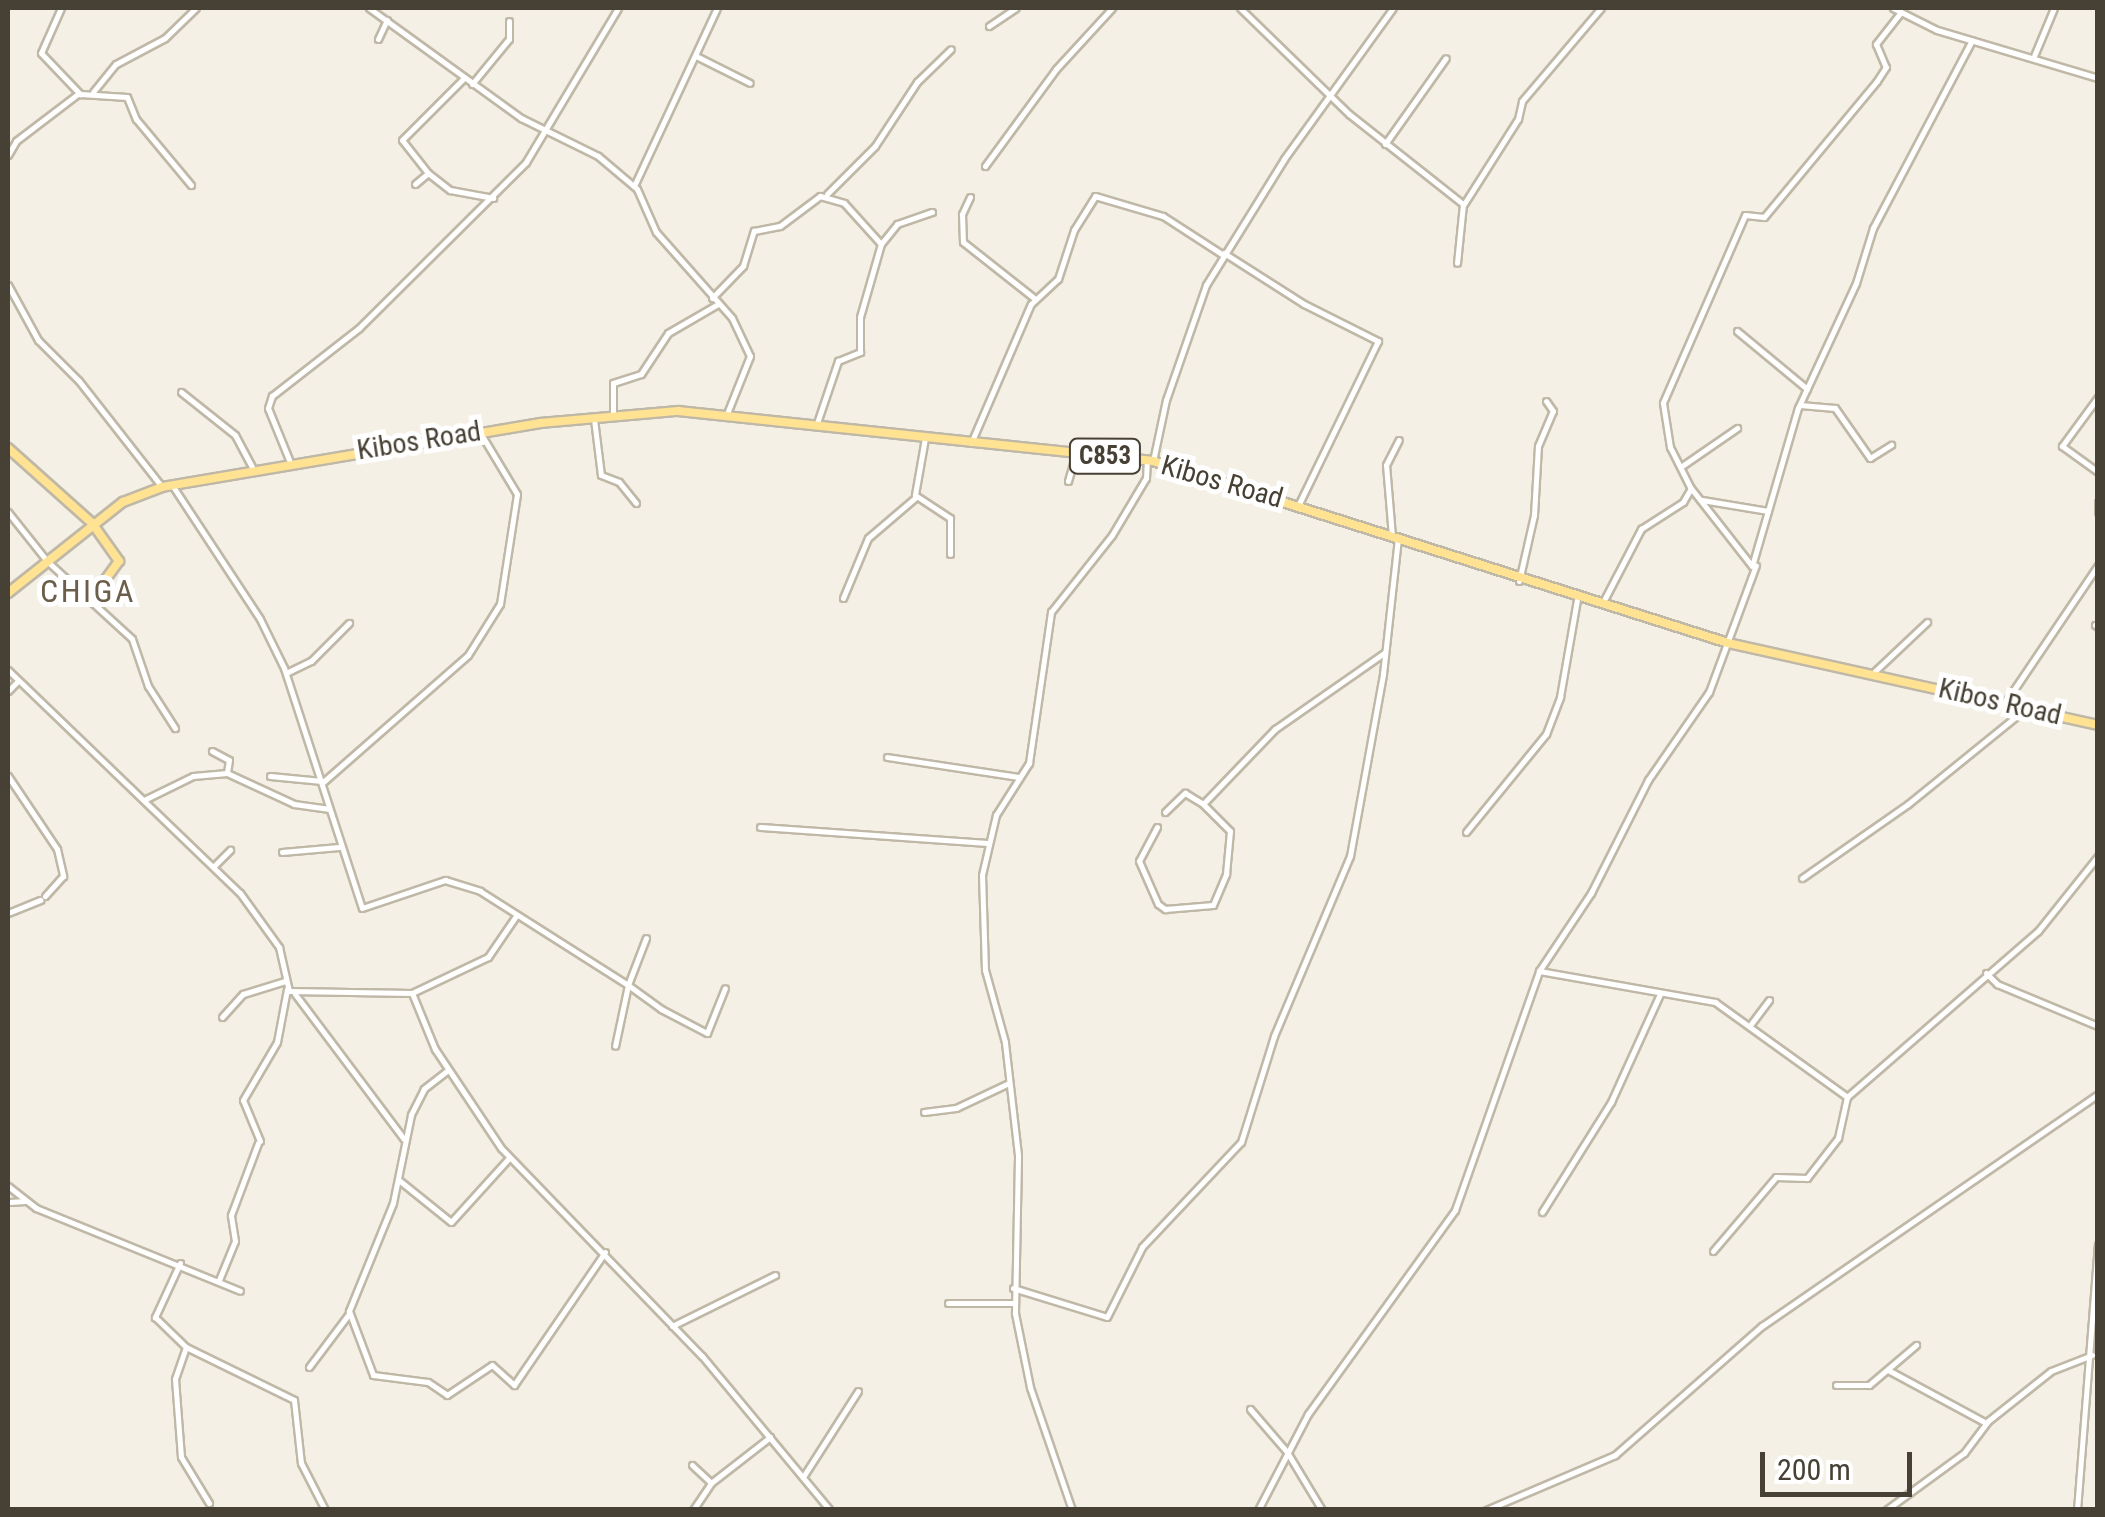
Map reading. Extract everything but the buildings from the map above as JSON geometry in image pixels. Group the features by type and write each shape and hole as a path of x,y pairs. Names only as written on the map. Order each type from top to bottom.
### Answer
{"main road":[{"name":"Kibos Road","path":"8,593 92,523 167,486 252,467 594,416 726,416 1150,461 1299,504 1519,582 1728,644 1874,672 2098,725"},
{"path":"8,448 92,523 119,561 110,582 92,598"}],"street":[{"path":"61,8 40,51 79,93"},
{"path":"93,92 116,64 165,38 196,8"},
{"path":"369,8 472,84 547,132 598,156 634,186 656,232 740,332 751,362 726,416"},
{"path":"379,14 386,8"},
{"path":"290,462 268,408 272,396 359,328 494,198 547,132 618,8"},
{"path":"634,186 716,8"},
{"path":"990,26 1016,8"},
{"path":"985,166 1056,70 1112,8"},
{"path":"1240,8 1384,144 1463,204"},
{"path":"1072,1510 1030,1387 1012,1288 1018,1154 1009,1083 984,964 988,843 1033,747 1051,612 1112,536 1146,478 1187,335 1224,254 1330,94 1394,8"},
{"path":"1457,263 1463,204 1518,119 1522,101 1601,8"},
{"path":"1893,8 1972,40 2098,78"},
{"path":"2034,56 2054,8"},
{"path":"1756,564 1690,487 1663,403 1744,214 1764,217 1877,81 1886,66 1876,44 1901,12"},
{"path":"378,39 387,20"},
{"path":"472,84 510,39 509,21"},
{"path":"1258,1510 1287,1452 1455,1210 1539,972 1591,893 1648,780 1699,710 1728,644 1756,564 1800,405 1879,213 1972,40"},
{"path":"712,298 743,266 754,231 780,226 824,196 875,146 917,82 950,49"},
{"path":"696,56 750,82"},
{"path":"1384,144 1446,58"},
{"path":"464,78 402,140 428,173 450,190 494,198"},
{"path":"8,155 16,141 79,93 127,97 136,119 191,186"},
{"path":"415,184 428,173"},
{"path":"971,443 1034,298 1058,280 1075,228 1097,195 1163,216 1304,304 1378,341 1299,504"},
{"path":"824,196 844,203 881,244"},
{"path":"970,197 962,214 963,242 1034,298"},
{"path":"816,426 838,360 860,352 860,318 881,244 897,224 932,212"},
{"path":"8,285 38,340 79,381 167,486 260,620 286,674 339,847 364,910 445,880 480,891 706,1033 725,988"},
{"path":"612,414 614,383 641,374 668,333 718,304"},
{"path":"1737,331 1808,389"},
{"path":"181,392 236,435 252,467"},
{"path":"2098,398 2062,446 2098,472"},
{"path":"1519,582 1534,515 1538,446 1553,412 1546,401"},
{"path":"1800,405 1835,408 1870,458 1891,445"},
{"path":"594,416 601,475 619,482 636,504"},
{"path":"1681,467 1737,428"},
{"path":"270,776 322,782 474,649 500,604 517,494 480,432"},
{"path":"843,598 868,538 916,497 926,438"},
{"path":"1012,1288 1106,1318 1142,1247 1241,1142 1274,1036 1343,879 1384,653 1395,537 1386,465 1399,440"},
{"path":"1068,481 1076,453"},
{"path":"1601,606 1640,530 1683,502 1690,487"},
{"path":"916,497 950,518 950,554"},
{"path":"1699,500 1768,510"},
{"path":"2098,502 2098,512"},
{"path":"8,512 47,560 92,598 141,650 148,686 175,728"},
{"path":"2005,702 2098,565"},
{"path":"1466,832 1546,734 1560,697 1577,600"},
{"path":"1874,672 1927,622"},
{"path":"286,674 312,661 349,623"},
{"path":"1203,804 1275,729 1384,653"},
{"path":"8,670 214,866 266,925 282,956 287,989 277,1042 243,1100 259,1142 231,1215 235,1241 218,1280"},
{"path":"8,691 18,680"},
{"path":"1802,878 1908,804 2026,708"},
{"path":"212,751 229,760 227,773"},
{"path":"888,757 1020,777"},
{"path":"146,799 193,776 227,773 294,804 328,808"},
{"path":"8,776 57,848 63,876 43,898 8,914"},
{"path":"1157,827 1139,861 1158,904 1164,910 1214,905 1226,874 1230,831 1203,804 1185,793 1165,812"},
{"path":"760,827 988,843"},
{"path":"282,852 339,847"},
{"path":"214,866 230,850"},
{"path":"1714,1252 1776,1176 1803,1180 1816,1168 1838,1138 1848,1097 2038,931 2098,856"},
{"path":"295,994 354,988 412,993 488,957 516,916"},
{"path":"616,1046 628,985 646,938"},
{"path":"1539,972 1710,1000 1751,1024 1848,1097"},
{"path":"1986,974 1997,984 2098,1026"},
{"path":"222,1016 243,994 286,980"},
{"path":"287,989 295,994 404,1139"},
{"path":"412,993 448,1070 509,1158 605,1252 830,1510"},
{"path":"1542,1212 1611,1102 1660,994"},
{"path":"1751,1024 1768,1000"},
{"path":"309,1367 349,1312 400,1181 404,1139 424,1089 448,1070"},
{"path":"924,1112 956,1108 1009,1083"},
{"path":"1486,1510 1614,1455 1762,1326 2098,1094"},
{"path":"400,1181 450,1222 509,1158"},
{"path":"8,1186 25,1201 240,1291"},
{"path":"10,1202 25,1201"},
{"path":"2077,1510 2098,1246"},
{"path":"349,1312 373,1375 428,1382 447,1396 492,1365 514,1384 605,1252"},
{"path":"180,1263 155,1318 186,1346 294,1400 301,1463 325,1510"},
{"path":"672,1326 775,1275"},
{"path":"948,1303 1014,1303"},
{"path":"1836,1385 1863,1387 1916,1345"},
{"path":"186,1346 174,1378 182,1456 208,1503"},
{"path":"1886,1510 1964,1453 1986,1423 2051,1372 2092,1355"},
{"path":"1888,1370 1986,1423"},
{"path":"802,1477 858,1391"},
{"path":"1250,1409 1287,1452 1322,1510"},
{"path":"694,1510 712,1483 770,1437"},
{"path":"692,1465 712,1483"}],"district":[{"name":"CHIGA","path":"88,591"}]}
